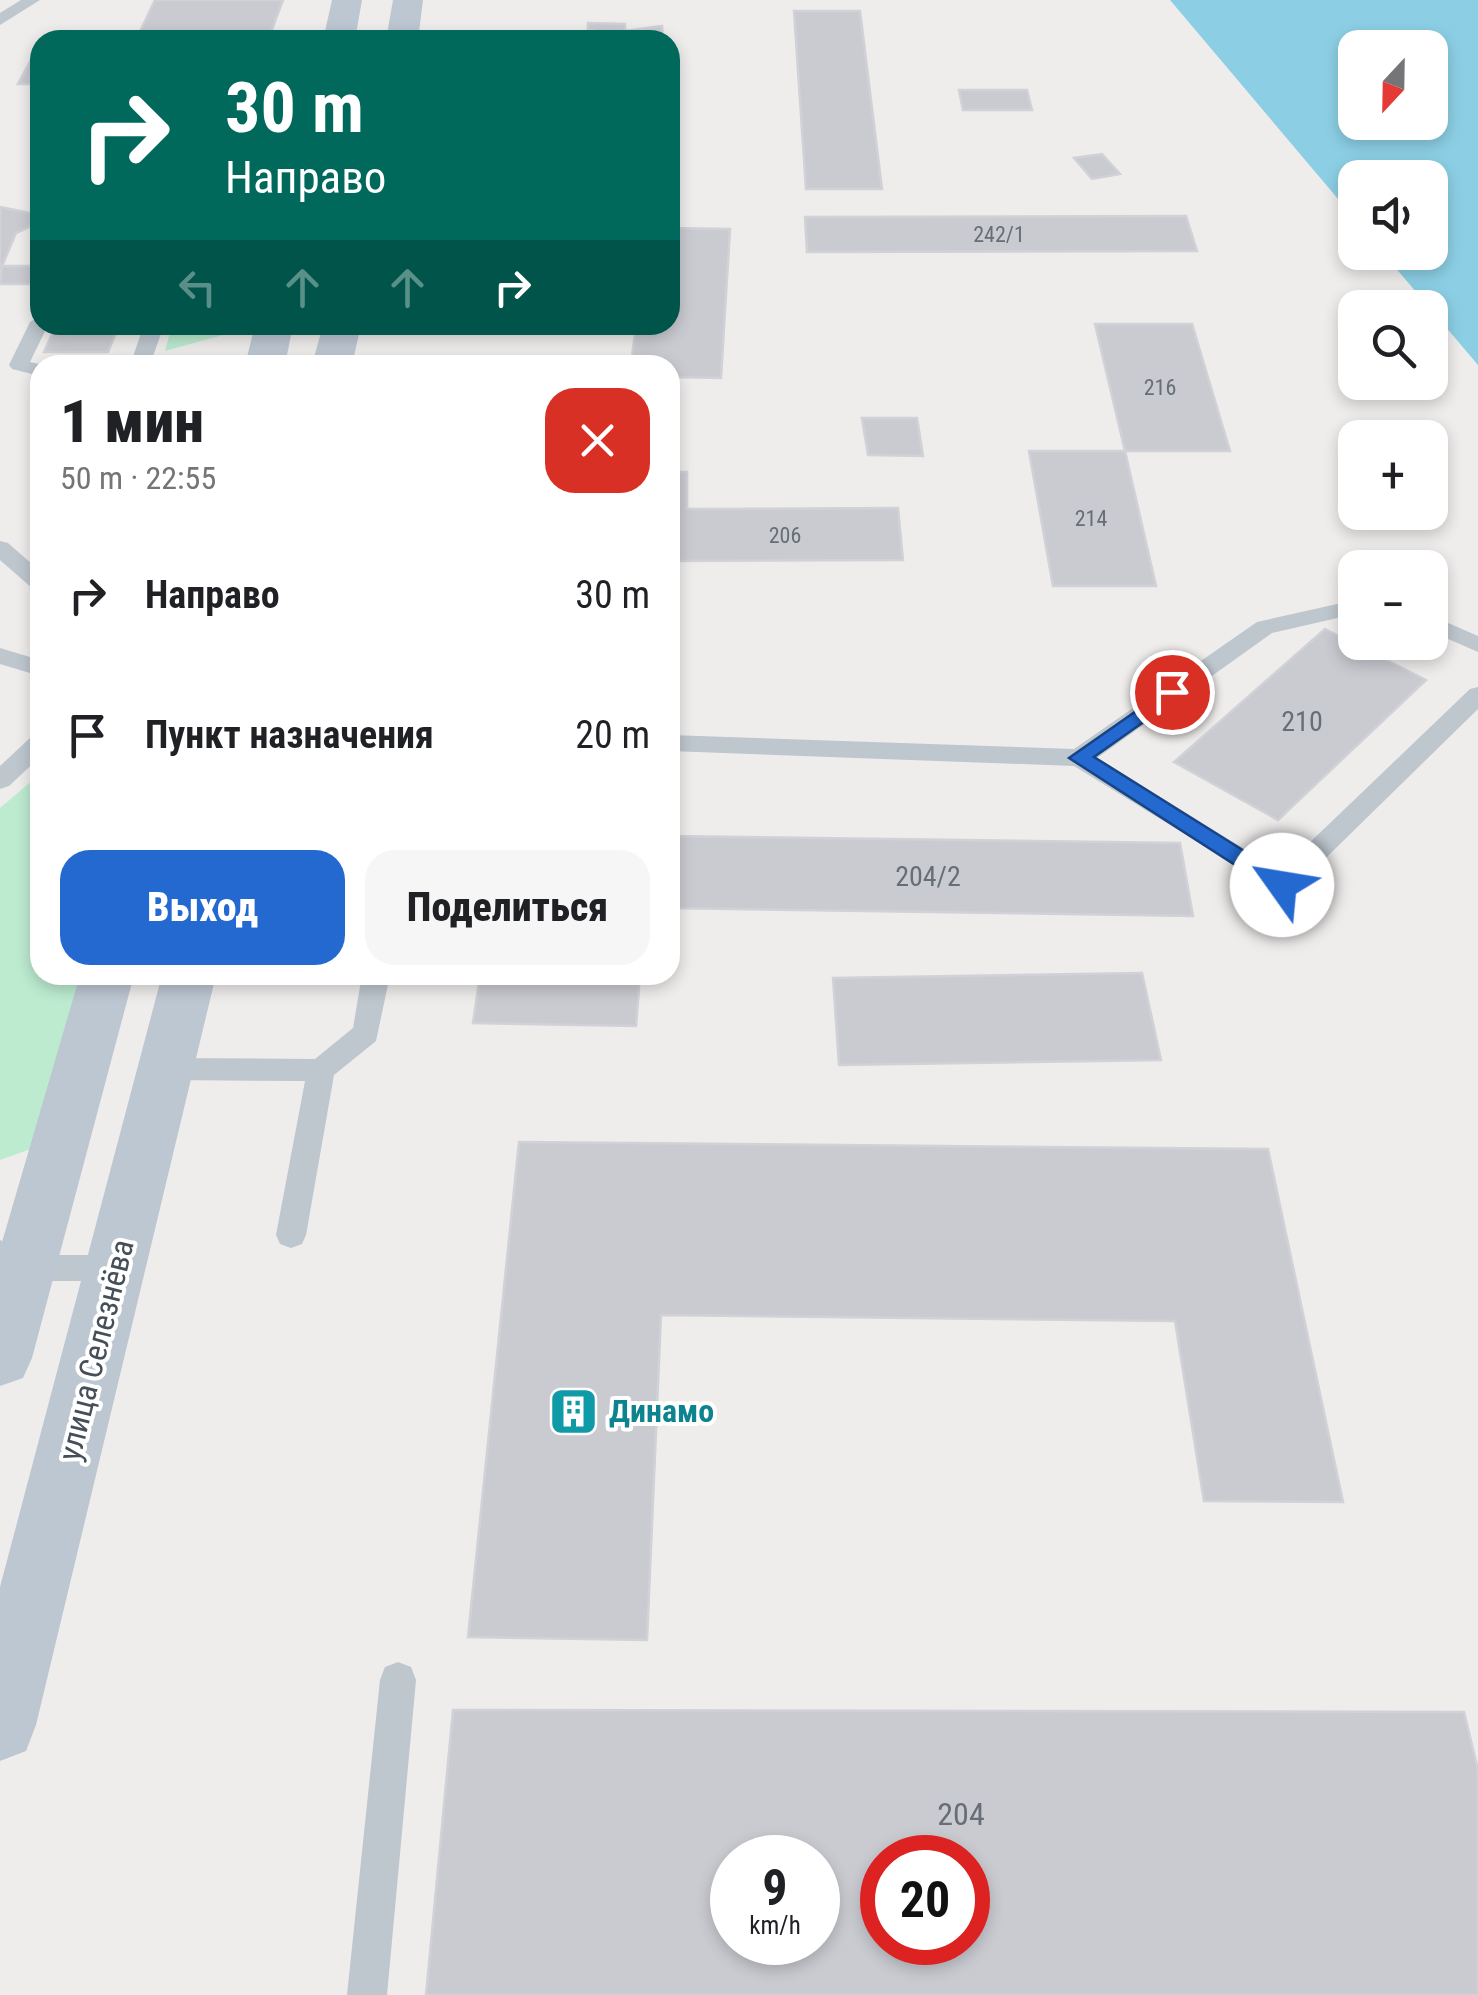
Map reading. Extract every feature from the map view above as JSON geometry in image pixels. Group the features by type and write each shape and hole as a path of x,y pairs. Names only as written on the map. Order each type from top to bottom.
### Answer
{"main road":[{"path":"340,30 347,0"},
{"path":"404,30 408,0"},
{"path":"0,1358 13,1261 104,985"},
{"name":"улица Селезнёва","path":"0,1725 187,985"}],"lane":[{"path":"0,20 32,0"},
{"path":"10,369 32,335"},
{"path":"0,548 30,574"},
{"path":"1079,758 1265,627 1338,611"},
{"path":"1448,631 1478,645"},
{"path":"0,656 30,665"},
{"path":"680,743 1079,758 1282,885 1478,694"},
{"path":"0,780 30,753"},
{"path":"167,1069 321,1070 366,1033 374,985"},
{"path":"290,1236 321,1070"},
{"path":"13,1261 116,1268"},
{"path":"367,1995 398,1680"}],"green space":[{"path":"169,335 223,335 165,351"},
{"path":"30,782 30,985 82,985 39,1146 0,1160 0,808"}],"water":[{"path":"1170,0 1478,0 1478,365 1448,330 1448,290 1414,290 1397,270 1448,270 1448,160 1338,160 1338,199"}],"building":[{"path":"155,0 283,0 272,30 141,30"},
{"path":"794,11 860,11 882,189 806,189"},
{"path":"588,23 625,24 625,30 588,29"},
{"path":"30,62 30,84 18,84"},
{"path":"959,90 1027,90 1032,110 963,110"},
{"path":"1102,154 1120,174 1092,179 1074,158"},
{"path":"0,207 30,213 29,227 16,233 0,271"},
{"path":"1186,216 1197,251 807,252 805,217"},
{"path":"680,228 730,229 721,378 680,377 680,355 632,355 635,335 680,335"},
{"path":"2,266 30,266 30,284 0,284"},
{"path":"1095,324 1192,324 1230,451 1125,451"},
{"path":"52,335 115,335 108,352 44,352"},
{"path":"862,418 917,418 923,456 868,455"},
{"path":"1029,451 1125,451 1156,586 1053,586"},
{"path":"680,472 687,472 687,509 898,508 903,560 680,561"},
{"path":"1325,629 1338,636 1338,660 1386,660 1426,680 1278,820 1174,762"},
{"path":"680,836 1180,843 1193,916 680,908"},
{"path":"1142,973 1161,1060 839,1065 833,978"},
{"path":"479,985 639,985 636,1026 473,1023"},
{"name":"Динамо","path":"519,1142 1268,1149 1343,1502 1204,1501 1175,1321 661,1315 647,1640 468,1637"},
{"path":"453,1710 1464,1712 1478,1770 1478,1995 426,1995"}],"place":[{"name":"Динамо","path":"574,1411"}],"route":[{"path":"1172,692 1079,758 1282,885"}]}
